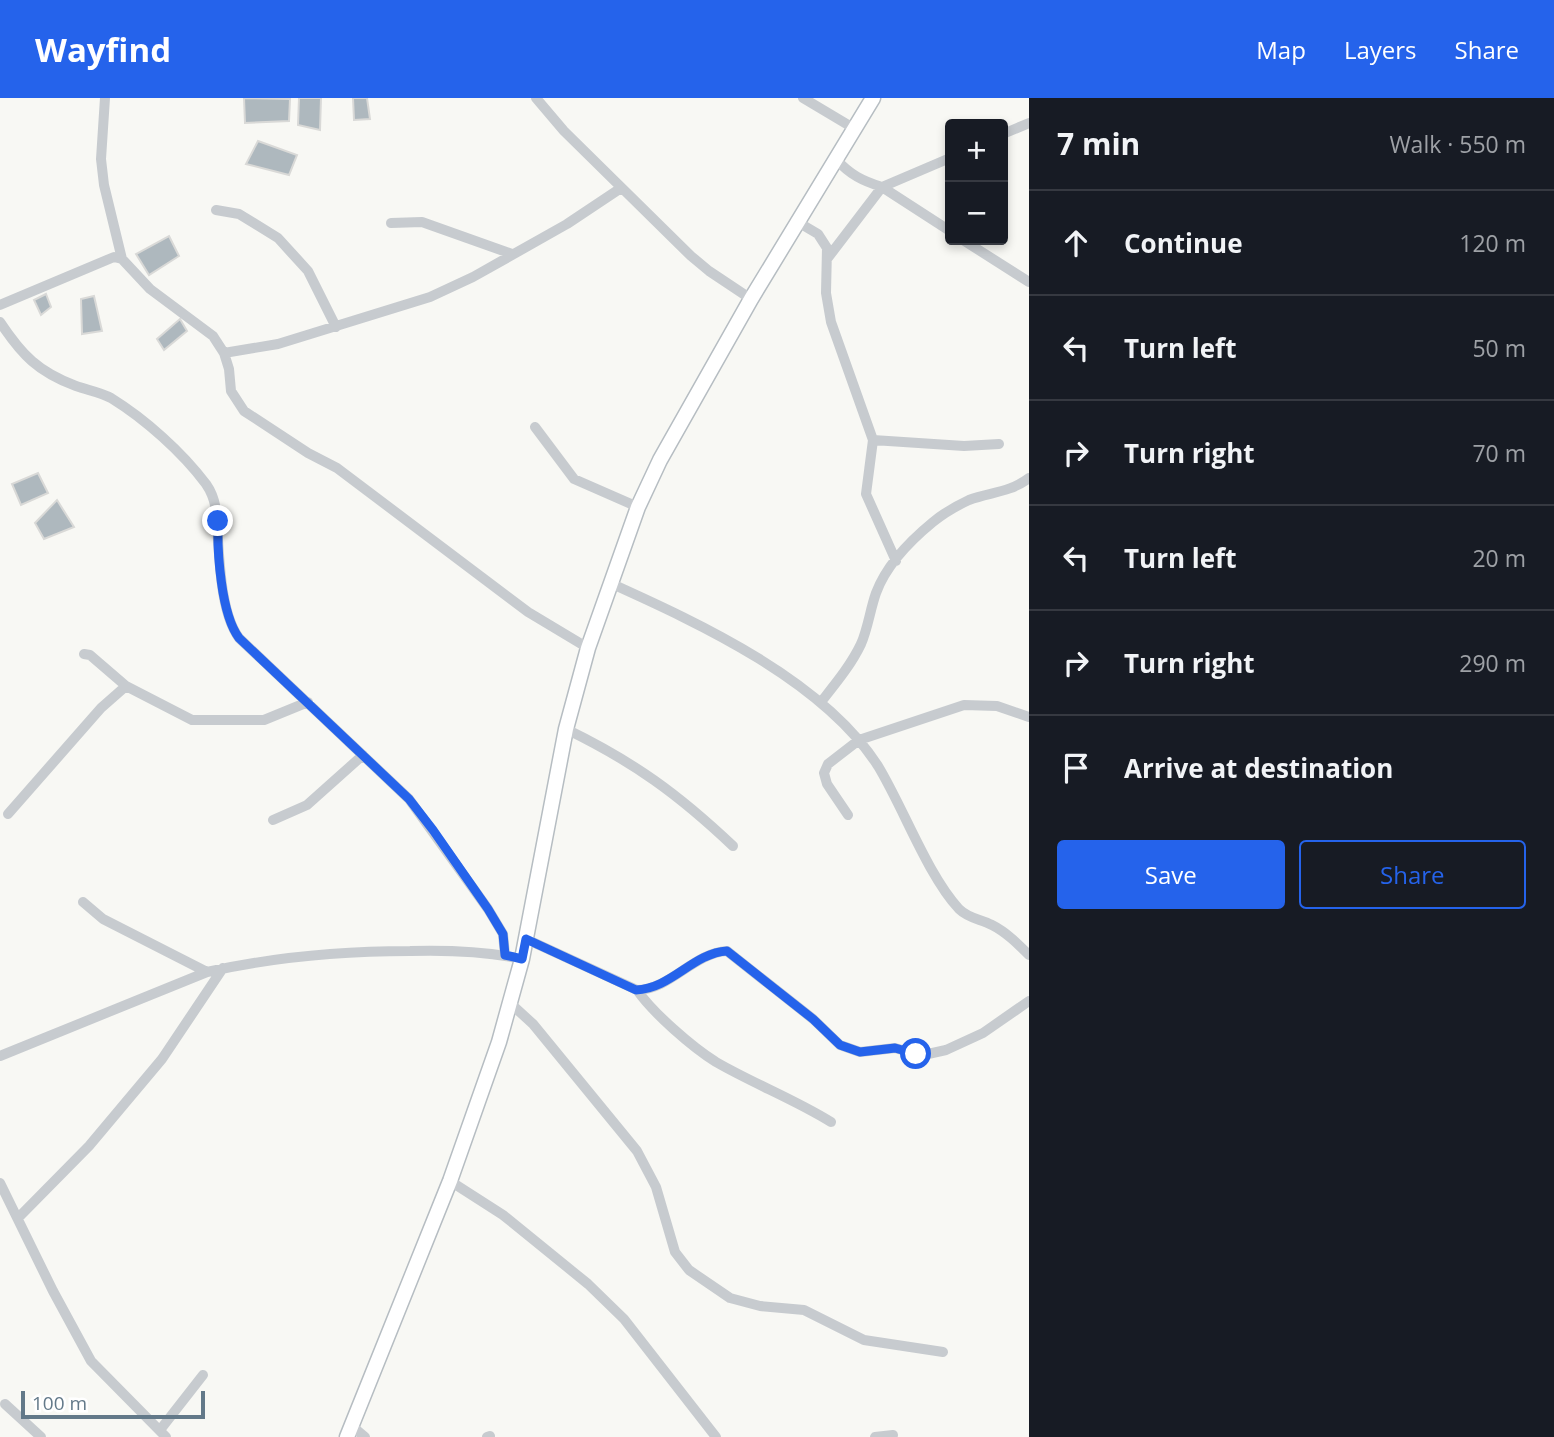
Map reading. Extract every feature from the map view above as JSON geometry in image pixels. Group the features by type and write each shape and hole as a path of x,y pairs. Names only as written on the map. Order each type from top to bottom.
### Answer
{"main road":[{"path":"350,1431 450,1181 499,1042 522,959 566,729 587,648 638,507 660,460 751,299 873,98"}],"street":[{"path":"105,98 101,159 104,185 122,259 150,289 214,336 229,369 230,391 244,411 307,453 337,468 528,612 587,648"},
{"path":"536,98 621,188 691,256 751,299"},
{"path":"803,98 855,129"},
{"path":"1008,132 1029,122"},
{"path":"836,159 846,171 860,180 882,187 945,229"},
{"path":"827,259 882,187 945,160"},
{"path":"224,353 278,344 430,297 567,224 621,188"},
{"path":"216,210 239,214 278,238 308,271 336,327"},
{"path":"796,221 818,234 827,248 825,293 831,322 873,440 866,494 896,561"},
{"path":"391,223 422,222 512,254"},
{"path":"971,245 1029,282"},
{"path":"0,305 114,257 122,259"},
{"path":"0,322 20,349 45,373 109,397 174,448 204,482 211,493 217,513 220,558 231,628 409,799 503,934 505,955"},
{"path":"535,427 574,479 638,507"},
{"path":"873,440 964,446 999,444"},
{"path":"821,702 847,669 861,644 876,593 896,561 930,524 952,508 972,499 993,495 1029,478"},
{"path":"610,583 711,631 821,702 859,740 877,765 932,867 960,910 974,919 991,924 1029,955"},
{"path":"85,654 90,655 127,686 192,720 264,720 308,702"},
{"path":"8,814 101,708 127,686"},
{"path":"848,815 827,784 824,773 828,764 859,740 964,705 997,706 1029,718"},
{"path":"566,729 626,760 658,781 733,846"},
{"path":"273,820 307,805 363,755"},
{"path":"83,902 103,919 207,972"},
{"path":"526,939 636,990 648,990 705,957 718,951 727,951 793,1002 840,1045 860,1052 895,1048 916,1054 928,1054 946,1050 983,1033 1029,1001"},
{"path":"0,1056 207,972 223,968 306,955 344,953 455,950 522,959"},
{"path":"18,1218 89,1146 162,1059 223,968"},
{"path":"636,990 650,1009 715,1061 801,1103 831,1122"},
{"path":"510,1003 533,1024 637,1152 656,1187 675,1252 689,1270 730,1298 760,1306 804,1310 864,1340 943,1353"},
{"path":"450,1181 503,1215 588,1284 624,1319 716,1437"},
{"path":"0,1183 91,1361 163,1434 203,1375"},
{"path":"5,1404 41,1437"},
{"path":"350,1431 365,1437"},
{"path":"875,1437 893,1435"}],"building":[{"path":"244,98 290,99 289,121 245,123"},
{"path":"299,98 321,98 320,130 298,125"},
{"path":"353,98 367,98 370,119 354,120"},
{"path":"258,141 297,155 289,175 246,164"},
{"path":"169,236 179,256 149,275 136,254"},
{"path":"46,294 51,307 41,315 34,300"},
{"path":"94,296 102,331 82,334 81,299"},
{"path":"180,319 187,331 164,350 157,339"},
{"path":"38,473 48,493 21,505 12,484"},
{"path":"57,500 74,527 44,539 35,523"}],"route":[{"path":"218,521 220,558 231,628 409,799 488,909 503,934 505,955 522,959 526,939 636,990 648,990 705,957 718,951 727,951 813,1019 840,1045 860,1052 895,1048 916,1054"}]}
